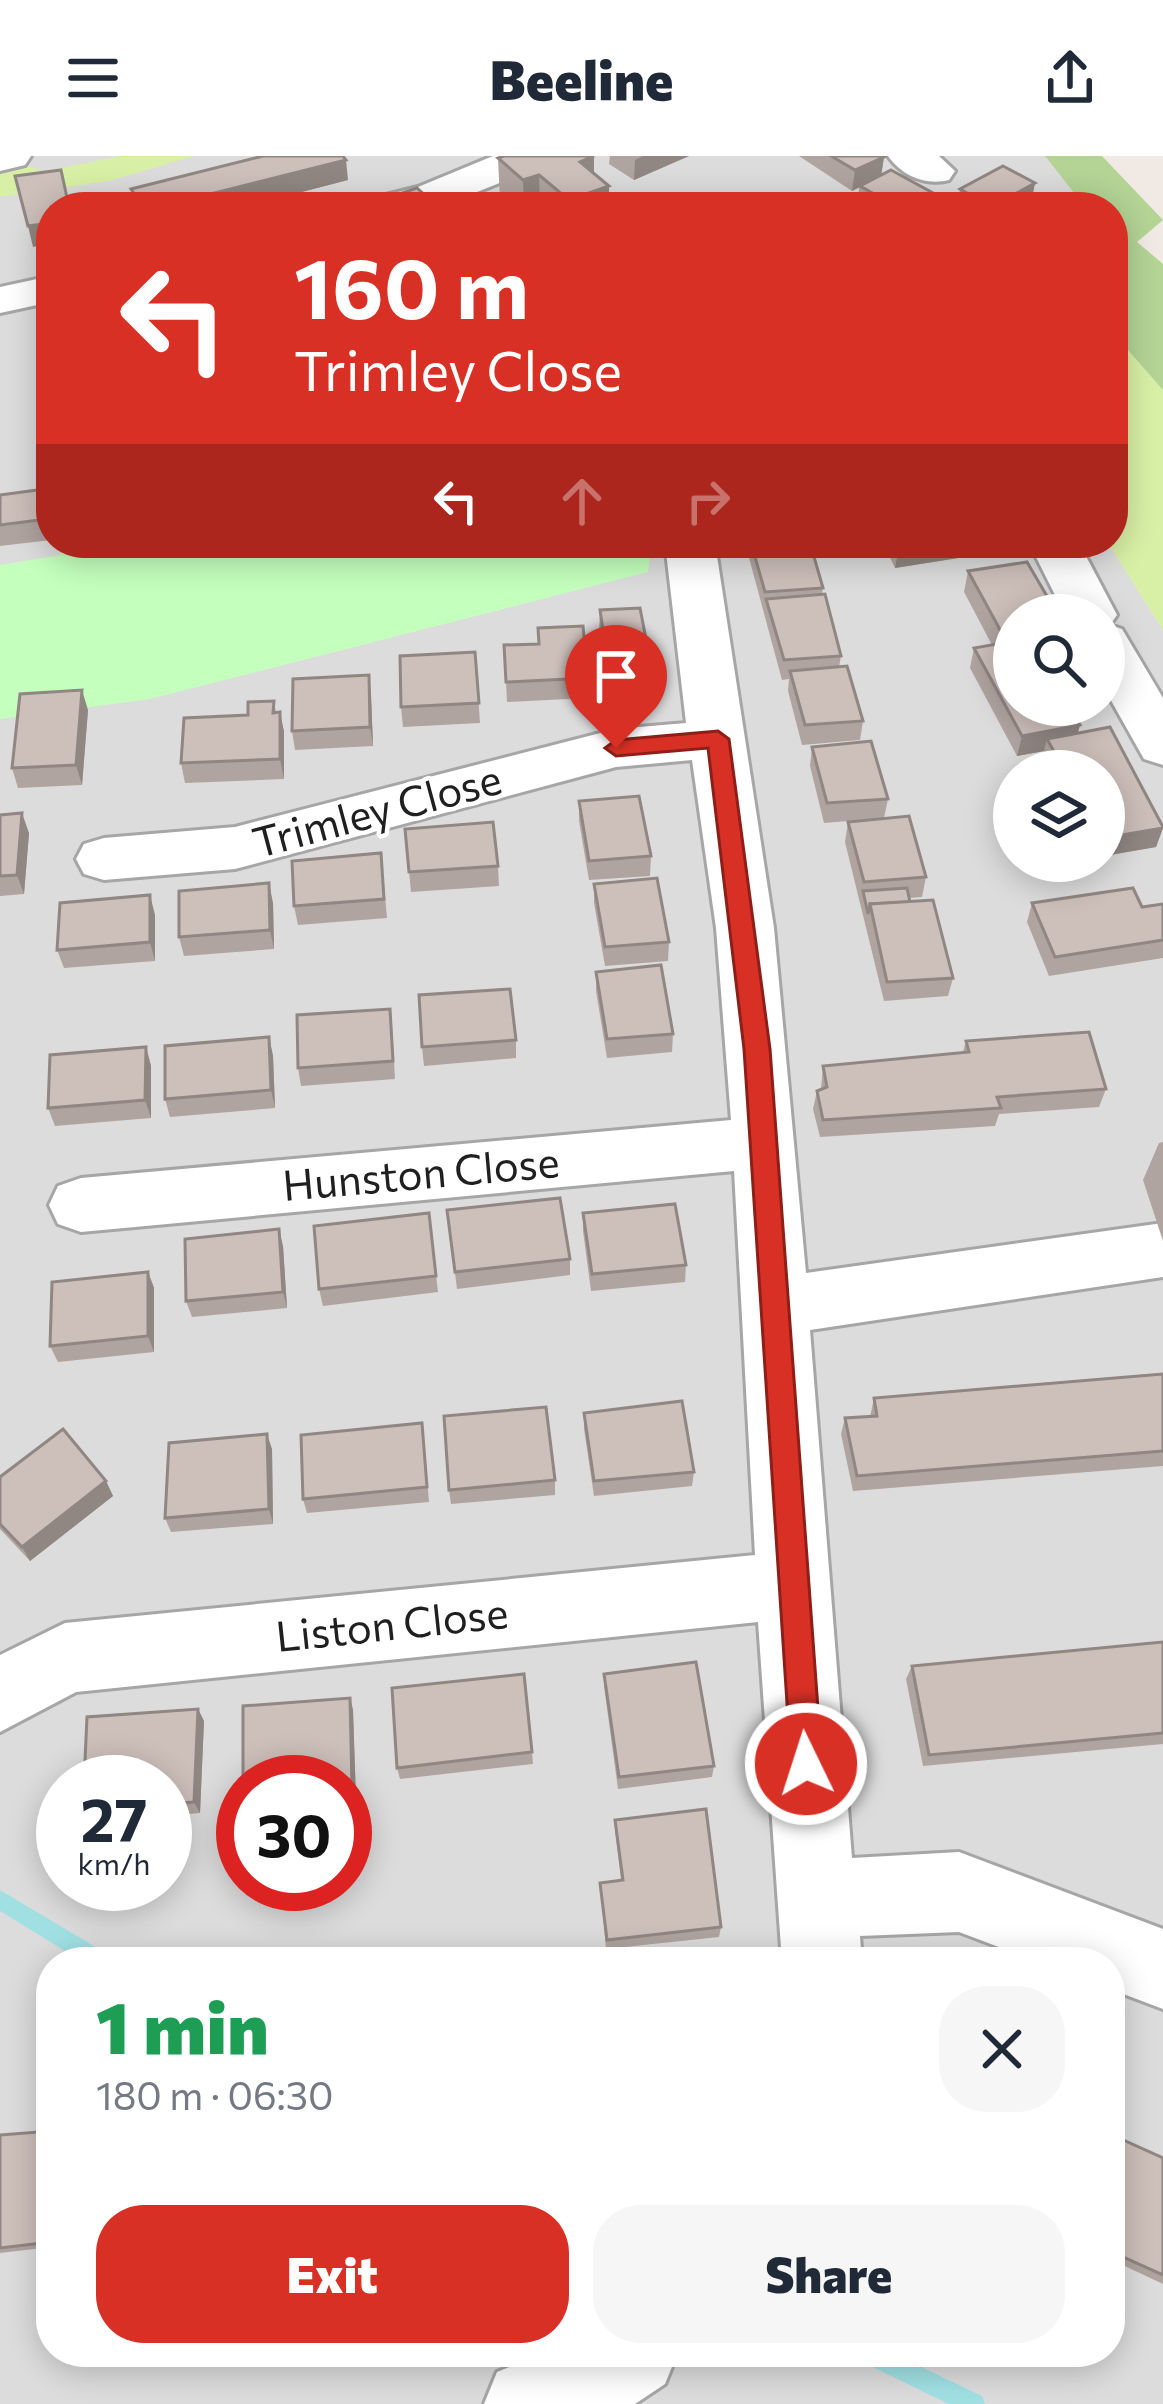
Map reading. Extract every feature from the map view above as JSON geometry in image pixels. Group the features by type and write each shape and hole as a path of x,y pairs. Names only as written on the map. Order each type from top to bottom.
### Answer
{"street":[{"path":"0,158 10,156"},
{"path":"427,192 530,156"},
{"path":"0,300 36,292"},
{"path":"691,558 698,653 718,739 748,952 760,1143 777,1306 818,1930 959,1892 1105,1947"},
{"path":"1062,558 1080,594"},
{"path":"1125,678 1163,746"},
{"name":"Trimley Close","path":"104,859 235,848 616,748 718,739"},
{"name":"Hunston Close","path":"80,1205 760,1143"},
{"path":"777,1306 1163,1250"},
{"name":"Liston Close","path":"0,1696 65,1658 794,1585"},
{"path":"1125,1955 1163,1969"}],"shaded area":[{"path":"0,156 1045,156 1073,192 36,192 36,558 1117,558 1163,630 1163,2404 0,2404"}],"green space":[{"path":"120,156 194,156 109,181 0,197 0,167 28,158 29,166 43,172"},
{"path":"1045,156 1102,156 1163,220 1137,242 1163,264 1163,390 1128,350 1128,192 1073,192"},
{"path":"1128,350 1163,390 1163,630 1117,558 1128,558"},
{"path":"43,558 650,558 648,572 150,699 0,719 0,565"}],"building":[{"path":"263,156 343,156 346,160 219,192 131,189"},
{"path":"594,156 580,162 609,186 592,192 559,192 539,175 523,180 498,158"},
{"path":"831,156 882,156 884,157 855,170"},
{"path":"1003,166 1035,183 1018,192 960,189"},
{"path":"61,170 66,192 36,192 36,225 28,226 15,176"},
{"path":"891,170 931,192 871,192 860,186"},
{"path":"36,490 36,520 0,525 0,495"},
{"path":"755,558 814,558 823,588 765,592"},
{"path":"1027,562 1046,594 993,594 993,617 968,571"},
{"path":"825,594 841,656 784,660 766,599"},
{"path":"640,608 650,660 608,663 600,610"},
{"path":"583,626 588,678 506,682 504,645 539,644 538,628"},
{"path":"993,645 993,683 974,648"},
{"path":"475,652 479,703 401,707 400,656"},
{"path":"847,666 863,721 805,725 790,671"},
{"path":"369,675 370,727 292,731 293,679"},
{"path":"82,690 76,765 12,768 20,694"},
{"path":"274,701 273,713 280,712 280,759 181,763 184,718 248,715 248,702"},
{"path":"1017,726 1075,726 1022,736"},
{"path":"1110,727 1122,750 1053,750 1047,739"},
{"path":"871,741 888,799 827,803 812,747"},
{"path":"1125,756 1163,828 1125,834"},
{"path":"639,796 651,856 589,861 579,801"},
{"path":"22,813 17,875 0,876 0,815"},
{"path":"909,816 926,877 864,882 848,822"},
{"path":"493,822 498,866 409,872 405,829"},
{"path":"381,853 384,899 294,906 292,861"},
{"path":"657,878 669,942 605,947 594,884"},
{"path":"269,883 270,930 179,937 179,891"},
{"path":"907,888 910,902 870,904 868,914 863,891"},
{"path":"1133,888 1142,907 1163,904 1163,940 1055,957 1032,903"},
{"path":"150,895 150,942 57,950 60,903"},
{"path":"933,900 953,978 887,982 870,904"},
{"path":"661,965 673,1034 607,1039 596,972"},
{"path":"510,989 516,1040 422,1047 419,995"},
{"path":"390,1009 393,1061 298,1068 297,1015"},
{"path":"1089,1032 1106,1089 997,1097 1001,1108 823,1120 817,1091 827,1087 823,1066 969,1052 966,1041"},
{"path":"269,1037 271,1090 165,1099 165,1046"},
{"path":"146,1047 145,1100 48,1108 50,1055"},
{"path":"560,1198 570,1259 455,1272 447,1210"},
{"path":"675,1204 686,1265 592,1274 583,1213"},
{"path":"429,1213 436,1276 319,1289 314,1226"},
{"path":"279,1229 283,1292 186,1301 185,1239"},
{"path":"148,1272 148,1336 50,1346 52,1282"},
{"path":"1163,1374 1163,1451 857,1476 845,1418 877,1416 874,1398"},
{"path":"682,1401 694,1472 594,1481 584,1413"},
{"path":"546,1407 555,1480 449,1490 444,1416"},
{"path":"422,1423 427,1487 303,1499 301,1435"},
{"path":"63,1429 106,1481 22,1547 0,1524 0,1477"},
{"path":"267,1434 269,1509 165,1518 169,1443"},
{"path":"1163,1642 1163,1733 929,1755 912,1666"},
{"path":"696,1662 714,1766 619,1777 604,1674"},
{"path":"524,1674 532,1752 397,1768 392,1688"},
{"path":"350,1698 351,1755 243,1755 243,1706"},
{"path":"198,1709 194,1802 192,1755 85,1755 87,1717"},
{"path":"706,1809 721,1927 607,1940 600,1883 623,1880 615,1820"},
{"path":"36,2132 36,2244 0,2248 0,2135"},
{"path":"1125,2141 1163,2158 1163,2275 1125,2258"}],"waterway":[{"path":"0,1900 77,1947"},
{"path":"897,2367 974,2404"}],"route":[{"path":"616,748 718,739 757,1049 806,1764"}]}
